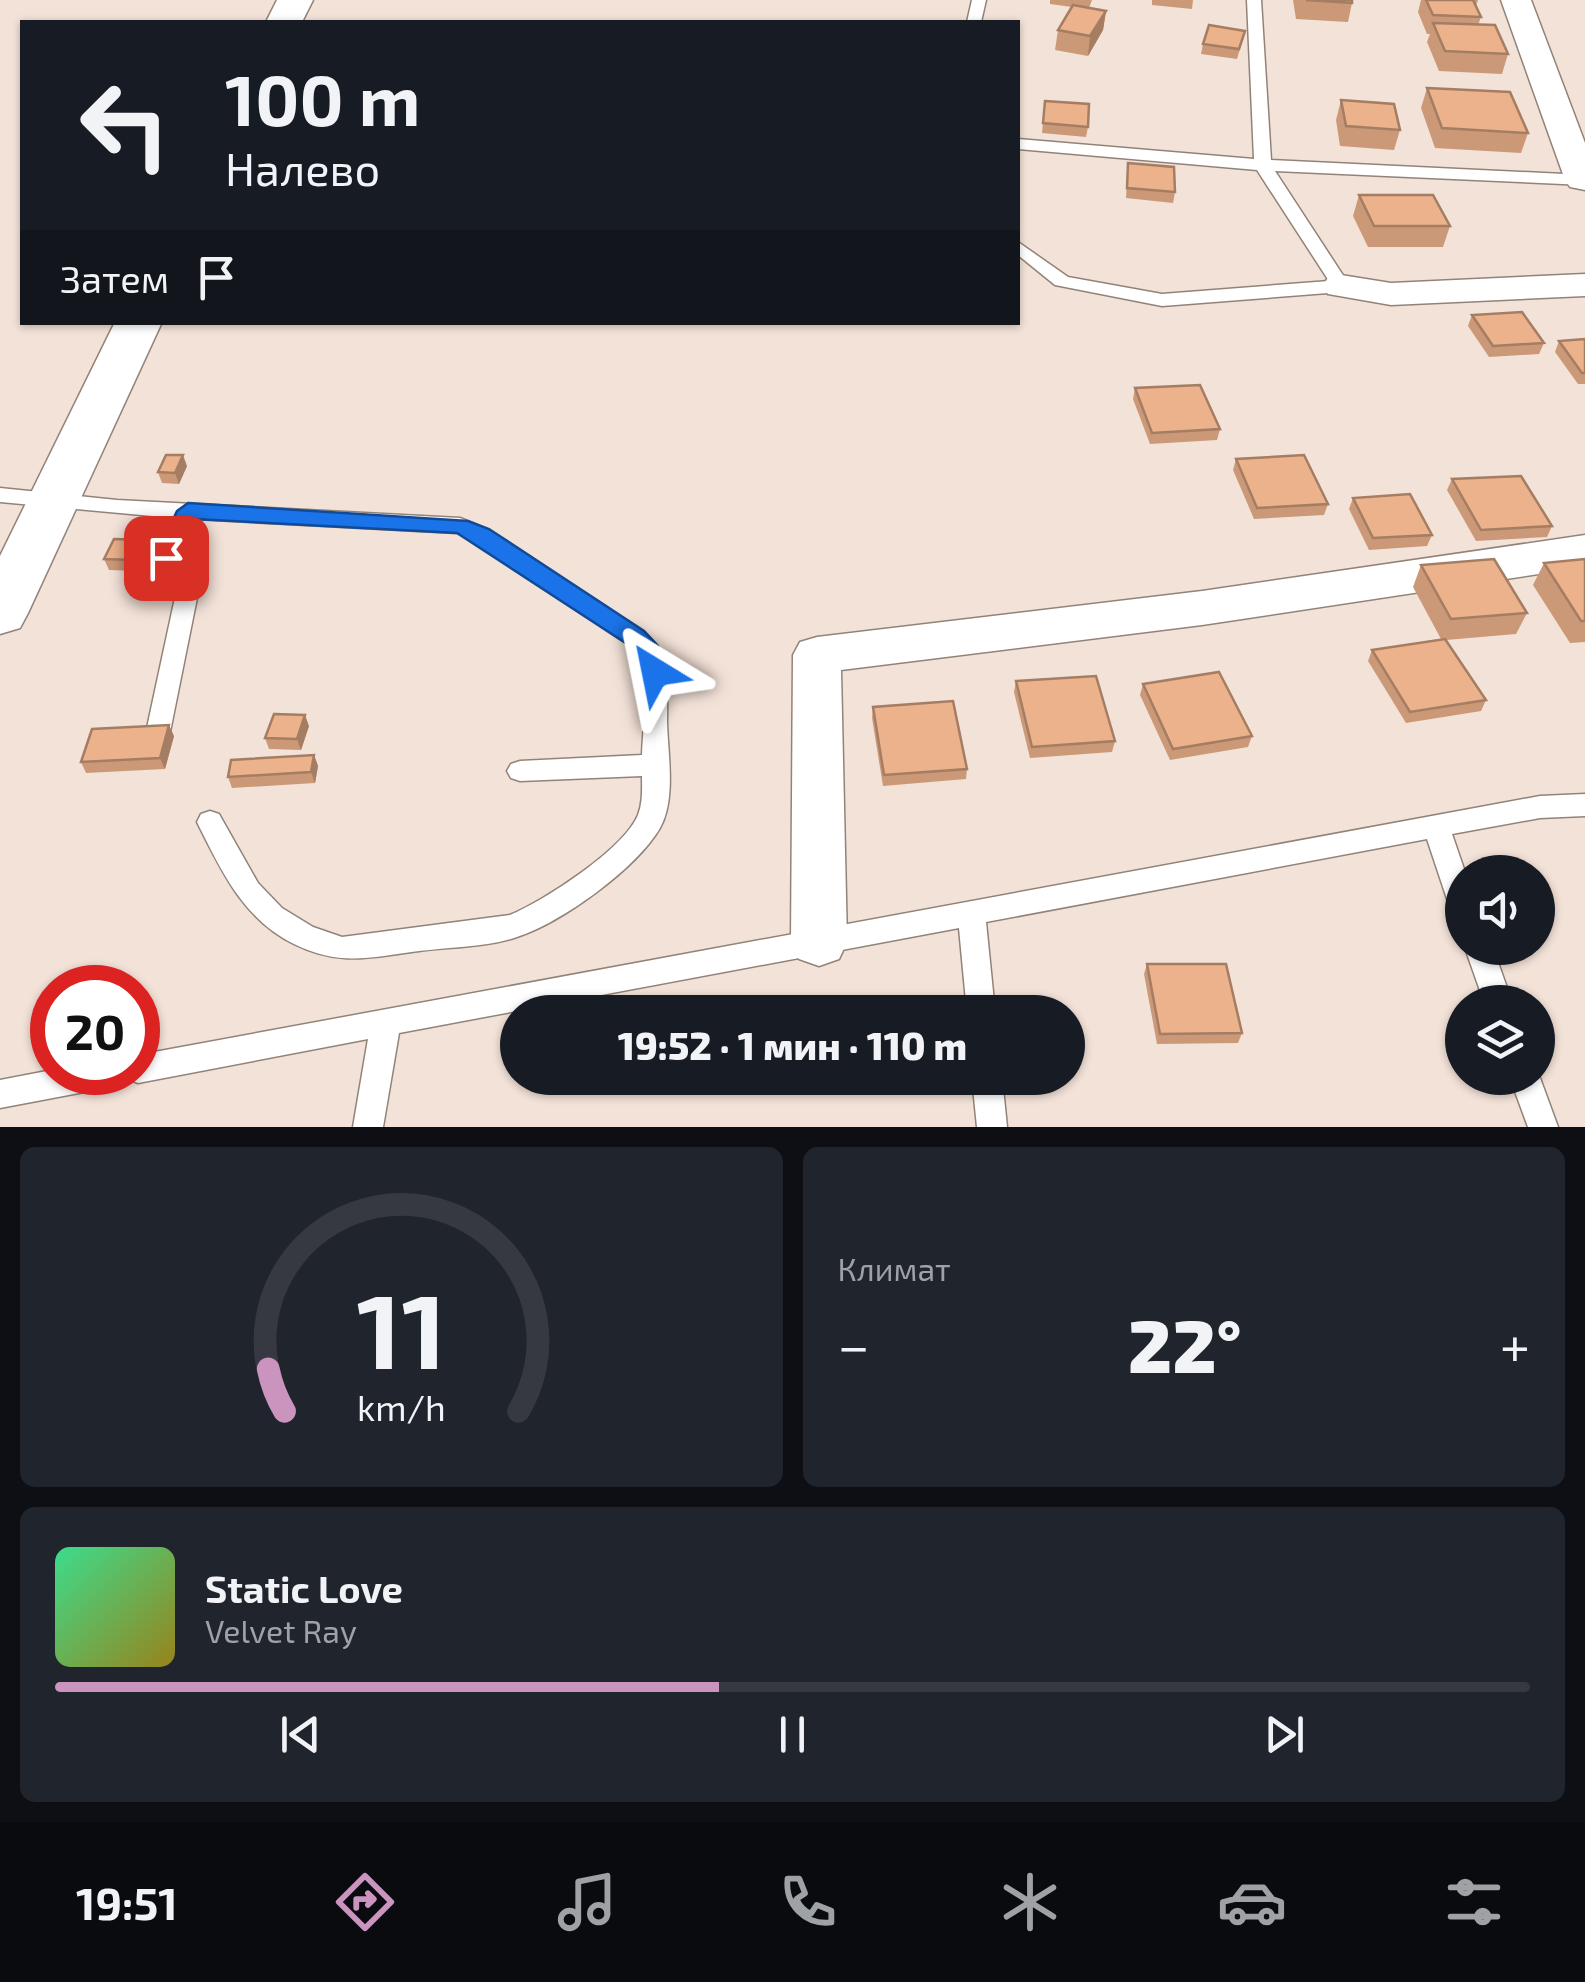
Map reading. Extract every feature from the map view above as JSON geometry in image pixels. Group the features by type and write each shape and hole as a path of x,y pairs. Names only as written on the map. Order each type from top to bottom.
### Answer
{"street":[{"path":"1516,0 1583,180"},
{"path":"1342,286 1391,294 1585,285"},
{"path":"0,612 138,325"},
{"path":"819,942 817,656 1202,608 1585,551"}],"lane":[{"path":"1020,250 1062,281 1162,300 1342,286 1263,165 1254,0"},
{"path":"1020,144 1263,165 1583,180"},
{"path":"0,495 188,511 460,526 481,535 636,638 650,652 655,672 656,799 649,823 604,871 542,914 512,927 342,949 304,936 272,916 248,891 210,822"},
{"path":"157,737 187,592 166,558 188,511"},
{"path":"520,771 655,765"},
{"path":"160,1064 1540,807 1585,805"},
{"path":"1436,826 1446,855"},
{"path":"971,913 979,995"},
{"path":"368,1127 386,1022"},
{"path":"0,1094 30,1088"},
{"path":"989,1095 992,1127"},
{"path":"1531,1095 1543,1127"}],"building":[{"path":"1306,0 1352,0 1352,3"},
{"path":"1426,0 1473,0 1481,17 1433,15"},
{"path":"1073,5 1106,11 1090,36 1058,30"},
{"path":"1433,23 1495,25 1508,54 1445,51"},
{"path":"1209,25 1245,31 1239,49 1203,44"},
{"path":"1427,88 1510,92 1528,133 1442,128"},
{"path":"1341,100 1394,104 1400,130 1346,126"},
{"path":"1045,101 1089,104 1088,127 1043,123"},
{"path":"1128,163 1174,167 1175,192 1127,188"},
{"path":"1359,195 1433,195 1450,226 1374,226"},
{"path":"1522,312 1544,343 1493,346 1472,315"},
{"path":"1585,339 1585,373 1582,373 1559,341"},
{"path":"1200,385 1220,429 1152,433 1135,388"},
{"path":"166,455 183,455 175,473 158,472"},
{"path":"1304,455 1328,504 1257,508 1236,459"},
{"path":"1521,476 1552,526 1481,530 1452,479"},
{"path":"1410,494 1432,535 1373,538 1353,498"},
{"path":"114,539 142,540 132,560 104,559"},
{"path":"1494,559 1527,613 1451,619 1421,565"},
{"path":"1585,559 1585,621 1581,621 1544,563"},
{"path":"1445,639 1486,700 1410,712 1372,650"},
{"path":"1219,672 1252,736 1173,749 1143,684"},
{"path":"1096,676 1115,741 1032,747 1016,681"},
{"path":"953,701 967,769 884,775 873,707"},
{"path":"274,714 305,715 297,739 265,738"},
{"path":"169,725 160,758 81,762 92,729"},
{"path":"314,755 311,772 228,777 231,760"},
{"path":"1147,964 1226,964 1242,1033 1160,1034"}],"route":[{"path":"166,558 188,511 460,526 481,535 636,638 650,652 655,672"}]}
